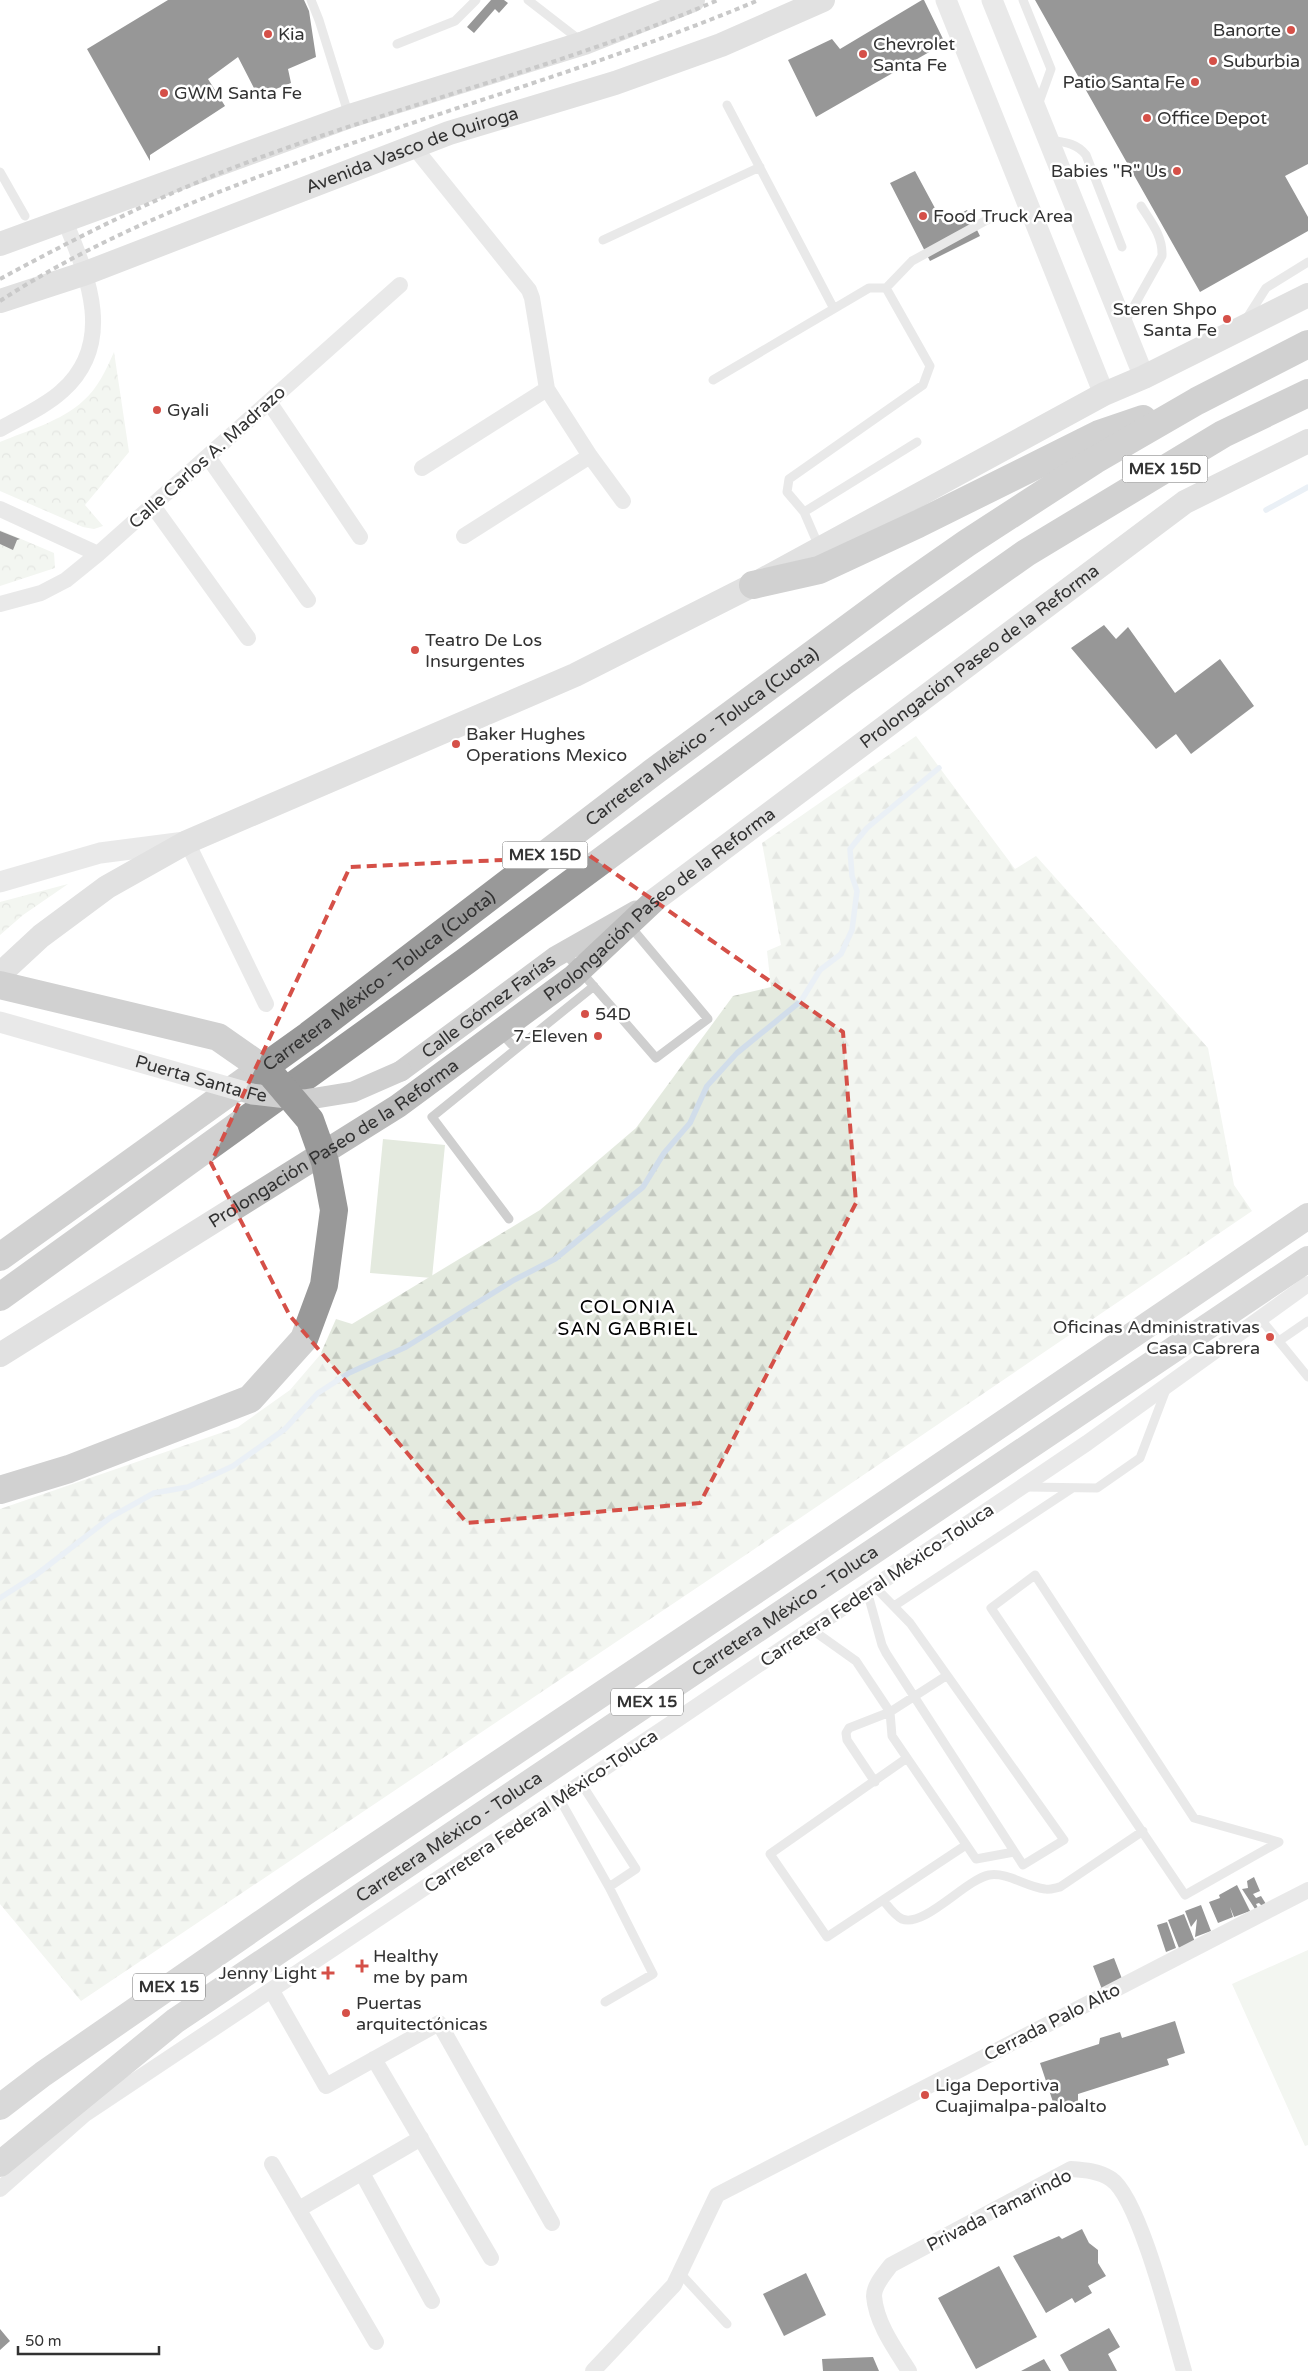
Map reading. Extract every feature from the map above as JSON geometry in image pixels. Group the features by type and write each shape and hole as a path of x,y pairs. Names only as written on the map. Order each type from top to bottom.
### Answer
{"highway":[{"name":"Carretera México - Toluca (Cuota)","path":"0,1257 309,1035 652,773 901,589 967,543 1095,460 1197,401 1308,344"},
{"name":"Carretera México - Toluca (Cuota)","path":"0,1298 451,973 846,680 1026,552 1222,434 1308,393"},
{"path":"753,585 819,570 918,524 1098,434 1197,401"},
{"path":"0,985 218,1037 271,1074 310,1120 325,1162 334,1210 324,1286 304,1339 250,1399 69,1469 0,1490"}],"main road":[{"path":"0,244 350,116 584,43 692,0"},
{"name":"Avenida Vasco de Quiroga","path":"0,301 86,273 449,133 615,83 721,45 823,0"},
{"path":"0,974 41,936 107,887 187,842 575,675 753,585 1104,394 1144,377 1308,294"},
{"name":"Prolongación Paseo de la Reforma","path":"0,1355 398,1106 499,1031 587,978 626,921 1184,502 1308,441"},
{"name":"Carretera México - Toluca","path":"0,2107 43,2074 306,1892 772,1580 1308,1216"},
{"name":"Carretera México - Toluca","path":"0,2164 175,2021 1254,1310 1307,1269"}],"street":[{"path":"946,0 1104,394"},
{"path":"992,0 1144,377"},
{"path":"414,147 529,290 532,298 547,389 590,456 623,501"},
{"path":"0,429 62,392 78,374 91,347 94,313 86,273 65,221"},
{"name":"Calle Carlos A. Madrazo","path":"0,604 41,593 66,580 153,506 400,285"},
{"path":"422,468 547,389"},
{"path":"270,402 360,537"},
{"path":"464,536 590,456"},
{"path":"208,457 308,600"},
{"path":"153,506 248,638"},
{"path":"0,509 98,554"},
{"path":"0,882 100,853 187,842 266,1004"},
{"name":"Calle Gómez Farías","path":"402,1071 564,952 626,921"},
{"name":"Puerta Santa Fe","path":"0,1022 261,1095 304,1100 353,1092 402,1071"},
{"name":"Carretera Federal México-Toluca","path":"0,2189 85,2114 272,1991 1020,1487 1168,1384 1254,1310"},
{"name":"Cerrada Palo Alto","path":"680,2272 717,2195 1308,1890"},
{"path":"272,1991 326,2086 438,2023 552,2223"},
{"path":"374,2059 491,2258"},
{"path":"299,2209 421,2138"},
{"path":"272,2164 376,2342"},
{"name":"Privada Tamarindo","path":"909,2371 883,2327 874,2295 880,2279 891,2265 1071,2169 1093,2171 1113,2180 1124,2196 1144,2234 1184,2371"},
{"path":"362,2173 432,2301"},
{"path":"594,2371 674,2285 680,2272"}],"lane":[{"path":"310,0 319,20 350,116"},
{"path":"397,44 455,21 476,0"},
{"path":"528,0 584,43"},
{"path":"1023,0 1051,69 1036,110"},
{"path":"728,105 833,308"},
{"path":"1048,139 1074,144 1081,148 1086,155 1122,247"},
{"path":"603,240 760,167"},
{"path":"0,172 25,216"},
{"path":"1123,324 1162,256 1162,245 1158,234 1141,206"},
{"path":"713,380 869,288 886,288 912,261 996,215"},
{"path":"1241,328 1266,288 1308,262"},
{"path":"820,549 804,512 787,492 789,479 923,385 930,366 886,288"},
{"path":"804,512 917,442"},
{"path":"564,952 656,1058 708,1018 626,921"},
{"path":"509,1219 432,1117 516,1049 587,978"},
{"path":"499,1031 516,1049"},
{"path":"1254,1310 1308,1377"},
{"path":"1279,1341 1308,1320"},
{"path":"1020,1487 1097,1488 1140,1458 1168,1384"},
{"path":"894,1606 1071,1489"},
{"path":"1035,1575 1194,1818 1279,1842 1185,1895 1143,1831 991,1608 1035,1575"},
{"path":"870,1589 894,1606 910,1623 1064,1840 1024,1865 882,1645 870,1589"},
{"path":"811,1629 856,1661 890,1712 892,1736 976,1859 1014,1852"},
{"path":"875,1782 847,1740 846,1733 849,1728 890,1712 946,1676"},
{"path":"908,1758 770,1854 827,1937 966,1845"},
{"path":"581,1783 636,1869 609,1887"},
{"path":"559,1798 609,1887 653,1974 605,2002"},
{"path":"883,1900 901,1918 912,1921 923,1916 979,1878 992,1875 1005,1876 1045,1889 1060,1887 1143,1831"},
{"path":"680,2272 727,2324"}],"highlighted area":[{"path":"590,856 843,1032 856,1203 700,1503 467,1523 290,1316 211,1163 350,867"}],"green space":[{"path":"114,352 129,452 85,505 103,526 94,529 83,527 0,491 0,442 43,425 74,408 97,385"},
{"path":"0,530 54,553 55,568 0,586"},
{"path":"916,736 1015,869 1036,856 1208,1048 1234,1185 1252,1211 750,1552 81,2001 0,1904 0,1509 238,1427 290,1390 320,1355 336,1319 352,1324 540,1210 636,1128 733,996 771,987 767,951 781,945 762,843"},
{"path":"68,884 23,915 0,935 0,902"},
{"path":"383,1139 445,1145 432,1278 370,1273"},
{"path":"1308,1950 1308,2145 1305,2146 1232,1984"}],"building":[{"name":"GWM Santa Fe","path":"168,0 304,0 309,11 316,57 288,69 291,83 258,96 238,57 208,79 225,106 150,155 150,161 87,49"},
{"path":"491,0 504,0 508,3 499,13 495,9 474,33 467,27"},
{"name":"Chevrolet Santa Fe","path":"924,0 945,43 816,117 788,60 832,39 840,49"},
{"name":"Patio Santa Fe","path":"1035,0 1308,0 1308,164 1285,176 1308,217 1308,231 1200,292"},
{"name":"Food Truck Area","path":"915,171 943,223 967,210 980,236 930,261 890,183"},
{"path":"0,531 20,539 17,540 13,550 0,544"},
{"path":"1104,625 1116,639 1128,627 1175,693 1220,659 1254,706 1191,754 1176,734 1156,749 1071,648"},
{"path":"1254,1877 1260,1891 1253,1894 1256,1898 1261,1896 1266,1904 1262,1906 1259,1903 1256,1904 1258,1908 1255,1909 1242,1889 1248,1888 1247,1881"},
{"path":"1237,1885 1250,1911 1234,1917 1230,1907 1233,1917 1218,1923 1209,1902 1220,1898 1219,1895"},
{"path":"1201,1905 1211,1931 1195,1937 1197,1919 1191,1927 1185,1911"},
{"path":"1184,1914 1195,1942 1179,1948 1168,1920"},
{"path":"1167,1922 1176,1948 1166,1952 1157,1925"},
{"path":"1114,1958 1124,1984 1103,1992 1093,1966"},
{"path":"1175,2021 1185,2053 1167,2059 1169,2065 1078,2094 1078,2104 1056,2111 1040,2063 1099,2044 1100,2038 1120,2032 1122,2038"},
{"path":"1082,2229 1089,2243 1098,2250 1098,2263 1106,2276 1088,2286 1092,2293 1075,2303 1072,2298 1046,2313 1013,2256 1059,2236 1062,2239"},
{"path":"999,2266 1037,2337 976,2369 938,2298"},
{"path":"806,2273 826,2315 784,2336 763,2294"},
{"path":"1109,2328 1120,2347 1108,2354 1117,2371 1069,2371 1060,2355"},
{"path":"0,2329 10,2341 0,2350"},
{"path":"873,2357 879,2371 823,2371 822,2359"},
{"path":"1044,2359 1051,2371 1021,2371"}],"waterway":[{"path":"1266,510 1308,487"},
{"path":"0,1598 36,1575 111,1517 154,1493 188,1487 233,1466 285,1429 318,1393 349,1373 406,1347 514,1280 555,1259 643,1187 664,1153 690,1123 707,1086 737,1053 801,1001 820,970 841,954 852,930 857,891 852,876 850,849 867,828 939,768"}],"railway":[{"path":"0,279 126,214 190,185 256,159 314,138 546,64 661,23 718,0"},
{"path":"0,301 95,247 229,188 387,131 574,69 698,25 759,0"}],"place":[{"name":"Banorte","path":"1291,30"},
{"name":"Kia","path":"268,34"},
{"name":"Chevrolet Santa Fe","path":"863,54"},
{"name":"Suburbia","path":"1213,61"},
{"name":"Patio Santa Fe","path":"1195,82"},
{"name":"GWM Santa Fe","path":"164,93"},
{"name":"Office Depot","path":"1147,118"},
{"name":"Babies \"R\" Us","path":"1177,171"},
{"name":"Food Truck Area","path":"923,216"},
{"name":"Steren Shpo Santa Fe","path":"1227,319"},
{"name":"Gyali","path":"157,410"},
{"name":"Teatro De Los Insurgentes","path":"415,650"},
{"name":"Baker Hughes Operations Mexico","path":"456,744"},
{"name":"54D","path":"585,1014"},
{"name":"7-Eleven","path":"598,1036"},
{"name":"Oficinas Administrativas Casa Cabrera","path":"1270,1337"},
{"name":"Healthy me by pam","path":"362,1966"},
{"name":"Jenny Light","path":"328,1973"},
{"name":"Puertas arquitectónicas","path":"346,2013"},
{"name":"Liga Deportiva Cuajimalpa-paloalto","path":"925,2095"}],"district":[{"name":"COLONIA SAN GABRIEL","path":"628,1318"}]}
